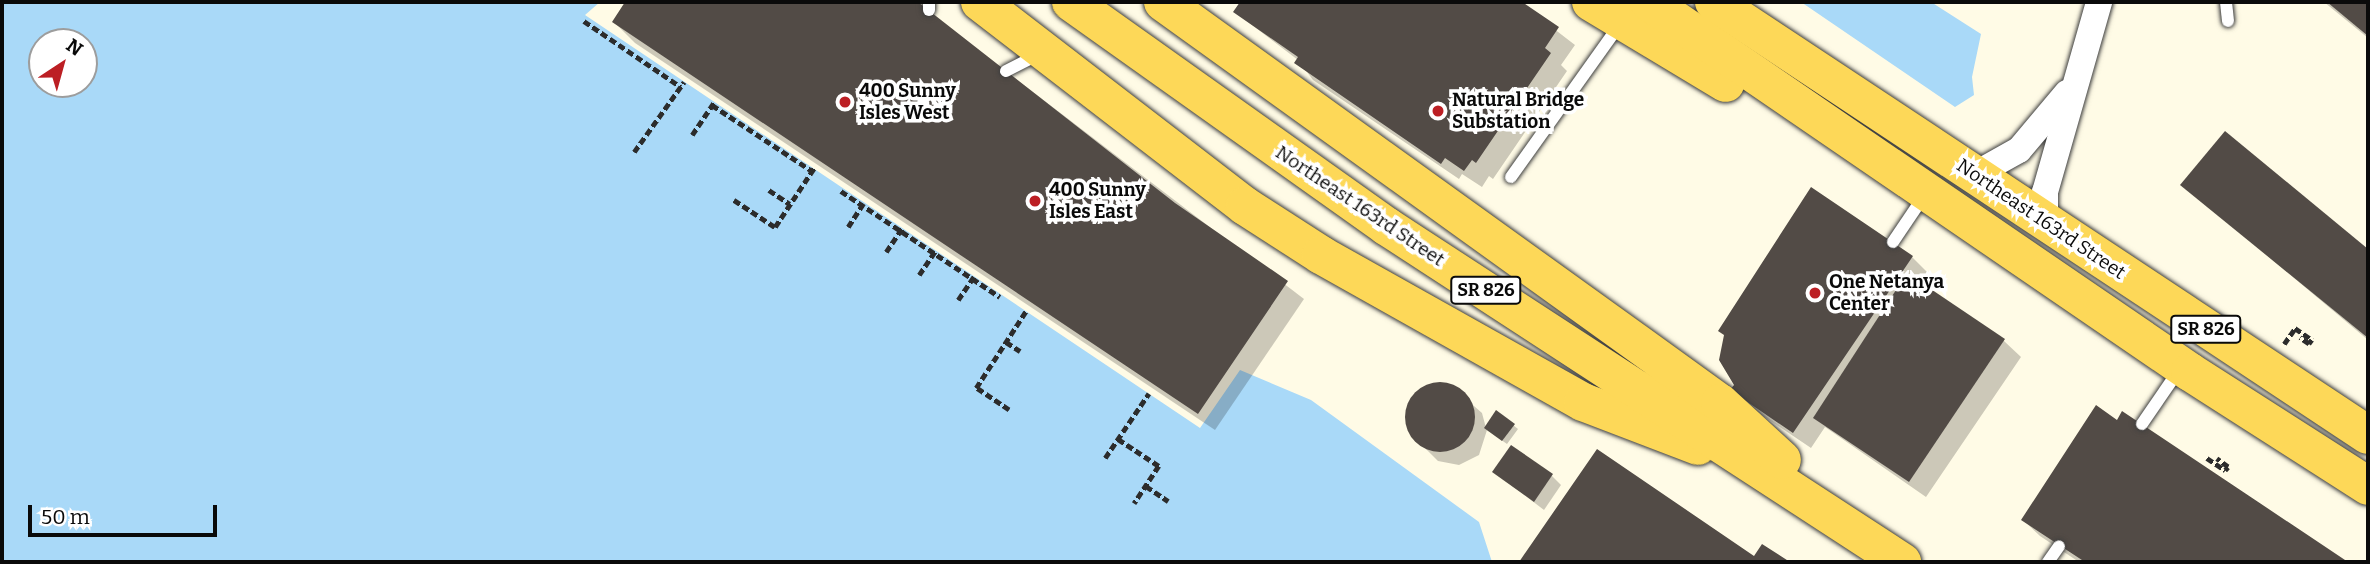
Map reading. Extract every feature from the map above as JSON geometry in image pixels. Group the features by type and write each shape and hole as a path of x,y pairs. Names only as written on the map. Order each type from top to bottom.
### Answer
{"main road":[{"path":"980,2 1245,206 1390,297 1583,402 1765,472"},
{"name":"Northeast 163rd Street","path":"1071,2 1387,226 1765,472 1885,555"},
{"path":"1163,2 1720,403 1885,555"},
{"name":"Northeast 163rd Street","path":"1714,2 2368,435"},
{"path":"1760,2 1974,174"},
{"path":"1621,8 1777,114 1876,155 2185,369 2368,486"},
{"path":"2185,369 2222,411 2368,516"}],"street":[{"path":"2045,222 2046,188 2099,2"},
{"path":"1974,174 2019,150 2076,80"}],"lane":[{"path":"2227,2 2228,21"},
{"path":"1511,177 1621,8"},
{"path":"1006,71 1045,52"},
{"path":"1893,242 1928,190"},
{"path":"2142,425 2185,369"},
{"path":"2048,562 2059,545"}],"path":[{"path":"584,21 682,84 634,152"},
{"path":"692,135 713,103 813,170 775,227 734,200"},
{"path":"769,190 790,204"},
{"path":"841,191 1000,297"},
{"path":"848,227 863,204"},
{"path":"886,252 901,230"},
{"path":"919,275 935,252"},
{"path":"958,300 973,278"},
{"path":"1009,410 975,388 1027,311"},
{"path":"2282,347 2295,328 2312,340 2309,344 2300,338"},
{"path":"1006,342 1020,351"},
{"path":"1105,458 1149,393"},
{"path":"1118,439 1159,466 1134,504"},
{"path":"2207,458 2225,470 2228,467 2217,459"},
{"path":"1146,486 1168,501"}],"water":[{"path":"2,2 600,2 585,15 1200,428 1240,370 1311,400 1479,522 1492,562 2,562"},
{"path":"1801,2 1931,2 1981,34 1972,77 1974,95 1955,107"}],"building":[{"path":"625,2 918,2 1175,203 1288,281 1198,414 612,22"},
{"name":"Natural Bridge Substation","path":"1240,2 1522,2 1559,27 1545,48 1551,53 1476,163 1472,160 1464,171 1445,158 1441,164 1294,63 1298,57 1233,12"},
{"path":"2327,2 2368,2 2368,36"},
{"path":"2225,131 2368,249 2368,338 2180,185"},
{"name":"One Netanya Center","path":"1811,187 1913,256 1793,433 1730,390 1734,385 1719,360 1724,335 1718,331"},
{"path":"1907,273 2005,339 1909,482 1813,418"},
{"path":"1440,382 1465,392 1475,417 1465,442 1440,452 1415,442 1405,417 1415,392"},
{"path":"2096,405 2117,420 2122,411 2348,562 2085,562 2021,520"},
{"path":"1496,410 1515,424 1502,441 1484,428"},
{"path":"1511,445 1553,474 1534,502 1492,472"},
{"path":"1597,449 1754,556 1762,544 1790,562 1519,562"}],"place":[{"name":"400 Sunny Isles West","path":"845,102"},
{"name":"Natural Bridge Substation","path":"1438,111"},
{"name":"400 Sunny Isles East","path":"1035,201"},
{"name":"One Netanya Center","path":"1815,293"}]}
